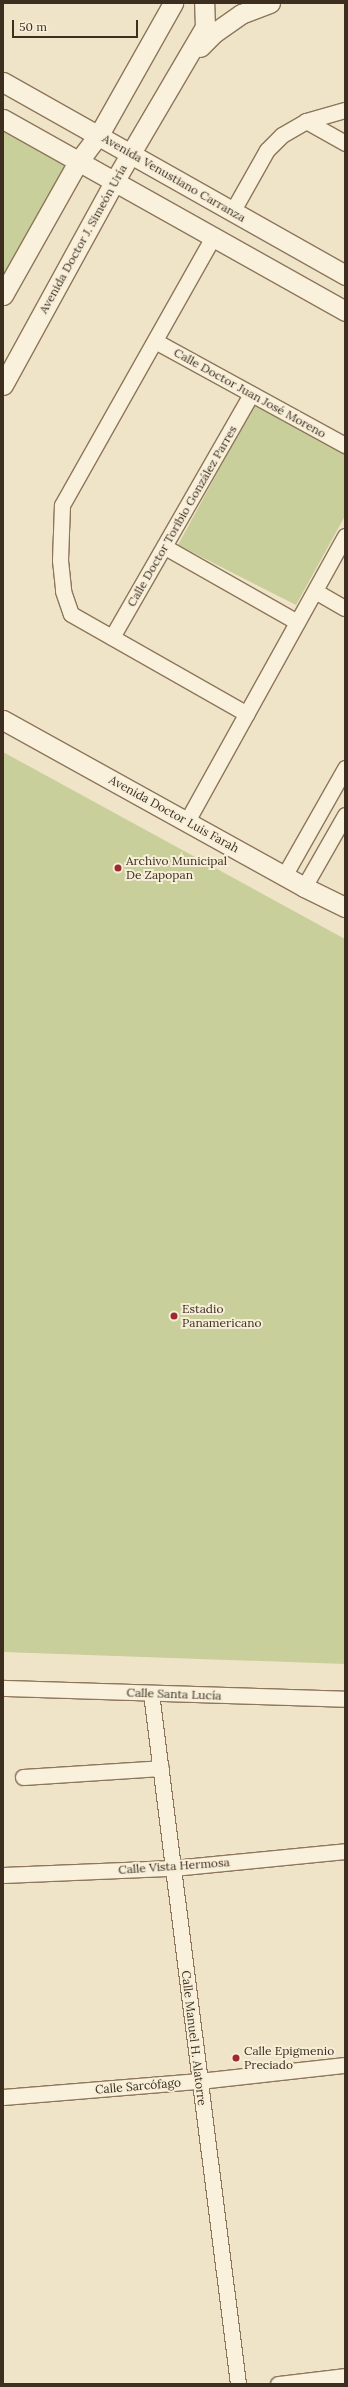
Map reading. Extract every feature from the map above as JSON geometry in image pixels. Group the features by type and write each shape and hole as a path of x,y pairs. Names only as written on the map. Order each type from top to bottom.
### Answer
{"street":[{"path":"3,295 78,162 98,135 173,3"},
{"name":"Avenida Doctor J. Simeón Uría","path":"3,385 114,182 205,27 204,3"},
{"name":"Avenida Doctor J. Simeón Uría","path":"178,75 214,33 241,9 268,3"},
{"name":"Avenida Venustiano Carranza","path":"3,82 345,275"},
{"path":"232,212 267,150 282,135 306,121 345,110"},
{"path":"3,119 345,311"},
{"path":"306,121 345,143"},
{"path":"213,237 156,341 62,505 60,560 63,591 71,614 247,714"},
{"name":"Calle Doctor Juan José Moreno","path":"156,341 345,445"},
{"name":"Calle Doctor Toribio González Parres","path":"112,637 165,547 251,394"},
{"path":"187,821 345,536"},
{"path":"165,547 298,622"},
{"path":"315,591 345,608"},
{"name":"Avenida Doctor Luis Farah","path":"3,720 304,887 345,907"},
{"path":"284,876 345,768"},
{"path":"304,887 345,815"},
{"name":"Calle Santa Lucía","path":"3,1688 345,1700"},
{"name":"Calle Manuel H. Alatorre","path":"151,1693 238,2384"},
{"path":"23,1777 160,1768"},
{"name":"Calle Vista Hermosa","path":"3,1876 173,1868 345,1851"},
{"name":"Calle Sarcófago","path":"3,2097 200,2081 345,2065"},
{"path":"278,2384 345,2376"}],"green space":[{"path":"3,130 70,163 3,281"},
{"path":"254,405 345,454 345,516 296,605 178,545"},
{"path":"3,752 345,939 345,1664 3,1652"}],"place":[{"name":"Archivo Municipal De Zapopan","path":"118,868"},
{"name":"Estadio Panamericano","path":"174,1316"},
{"name":"Calle Epigmenio Preciado","path":"236,2058"}]}
